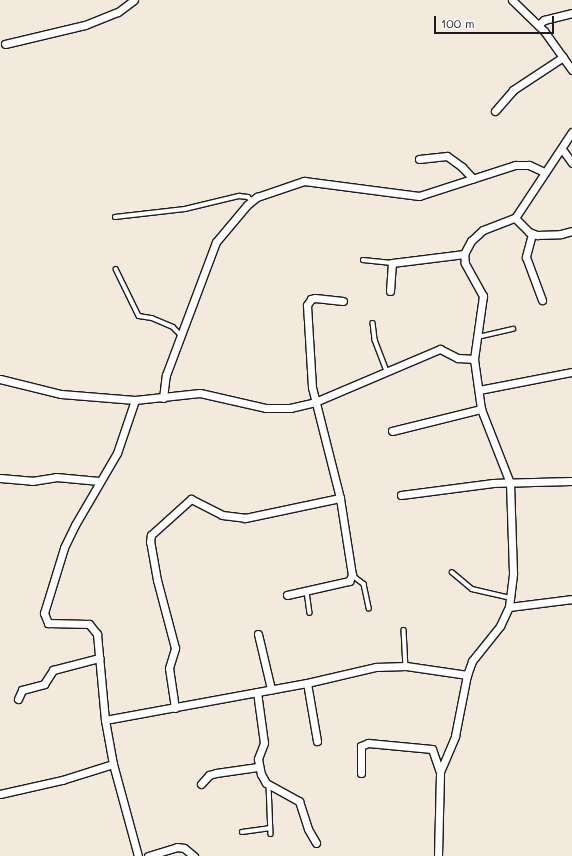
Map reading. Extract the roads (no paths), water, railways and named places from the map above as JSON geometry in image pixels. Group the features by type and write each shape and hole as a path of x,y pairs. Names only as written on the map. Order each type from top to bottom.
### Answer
{"street":[{"path":"5,44 85,25 118,12 134,0"},
{"path":"512,0 538,25 572,70"},
{"path":"538,25 544,20 572,13"},
{"path":"495,111 513,90 563,57"},
{"path":"440,772 455,736 467,675 472,661 500,626 509,607 514,554 510,483 481,409 474,359 482,296 465,263 464,254 471,242 483,230 514,218 544,172 562,149 572,132"},
{"path":"562,149 572,163"},
{"path":"419,159 448,156 462,167 472,179"},
{"path":"163,398 166,375 216,242 253,201 268,192 304,181 410,197 429,194 472,179 523,164 536,167 544,172"},
{"path":"514,218 532,234 561,234 572,231"},
{"path":"532,234 526,257 542,300"},
{"path":"390,291 392,263 464,254"},
{"path":"287,595 307,592 349,581 352,575 340,498 315,402 307,305 308,301 315,298 343,301"},
{"path":"0,379 61,394 135,400 200,393 266,408 290,408 315,402 440,349 458,358 474,359"},
{"path":"479,390 572,372"},
{"path":"135,400 117,453 99,481 64,548 44,613 44,619 51,624 89,624 93,626 98,639 105,720 113,764 138,856"},
{"path":"392,431 481,409"},
{"path":"0,478 32,481 56,476 99,481"},
{"path":"401,495 510,483 572,481"},
{"path":"175,708 170,668 175,648 157,580 150,542 152,535 191,499 222,515 245,518 340,498"},
{"path":"509,607 572,599"},
{"path":"258,634 272,689"},
{"path":"18,699 22,690 44,684 53,670 99,658"},
{"path":"105,720 307,683 376,667 406,666 467,675"},
{"path":"307,683 317,741"},
{"path":"256,692 264,742 258,767 269,785 299,801 308,829 316,843"},
{"path":"361,773 361,746 368,743 432,749 440,772 438,856"},
{"path":"0,794 62,780 113,764"},
{"path":"201,784 209,776 216,773 258,767"},
{"path":"148,856 177,847 184,848 194,856"}],"lane":[{"path":"115,217 185,209 239,196 248,197 253,201"},
{"path":"363,260 392,263"},
{"path":"116,269 139,316 152,318 173,327 181,335"},
{"path":"373,323 375,340 387,372"},
{"path":"476,337 514,329"},
{"path":"452,572 472,589 510,598"},
{"path":"352,575 364,584 368,608"},
{"path":"307,592 310,613"},
{"path":"404,630 406,666"},
{"path":"269,785 269,828 271,834"},
{"path":"242,832 269,828"}]}
